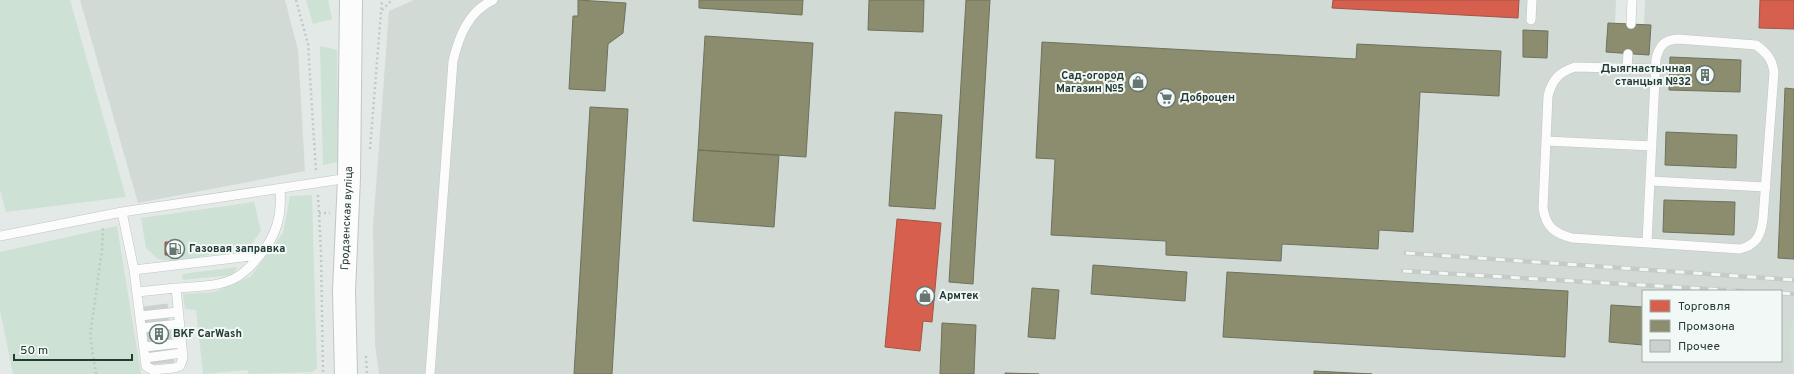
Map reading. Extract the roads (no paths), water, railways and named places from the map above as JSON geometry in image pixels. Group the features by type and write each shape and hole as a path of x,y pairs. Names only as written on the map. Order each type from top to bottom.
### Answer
{"main road":[{"name":"Гродзенская вуліца","path":"336,0 344,27 350,63"},
{"name":"Гродзенская вуліца","path":"346,374 344,292 349,178 351,0"}],"lane":[{"path":"430,374 453,61 462,31 470,18 483,5 493,0"},
{"path":"1531,20 1532,0"},
{"path":"1631,24 1632,0"},
{"path":"1647,242 1656,69 1658,51 1663,44 1670,40 1756,45 1767,53 1772,62 1774,72 1766,187 1761,232 1756,241 1749,247 1740,249 1572,238 1562,235 1552,229 1545,220 1543,208 1548,96 1550,86 1556,77 1564,70 1575,67 1656,69"},
{"path":"1627,68 1628,54"},
{"path":"1546,141 1652,146"},
{"path":"0,236 122,212 349,178"},
{"path":"1650,181 1766,187"},
{"path":"137,292 211,285 230,281 245,271 269,243 277,227 281,208 280,189"},
{"path":"122,212 134,270 146,366 153,370 174,368 182,363 176,288"},
{"path":"134,270 260,255"},
{"path":"140,316 178,312"},
{"path":"141,328 179,324"},
{"path":"144,347 181,343"},
{"path":"145,358 182,353"}],"railway":[{"path":"1406,253 1794,280"},
{"path":"1403,271 1725,290"},
{"path":"1782,293 1794,294"}],"place":[{"name":"Дыягнастычная станцыя №32","path":"1705,75"},
{"name":"Сад-огород Магазин №5","path":"1138,82"},
{"name":"Доброцен","path":"1166,98"},
{"name":"Газовая заправка","path":"175,249"},
{"name":"Армтек","path":"925,296"},
{"name":"BKF CarWash","path":"159,334"}]}
